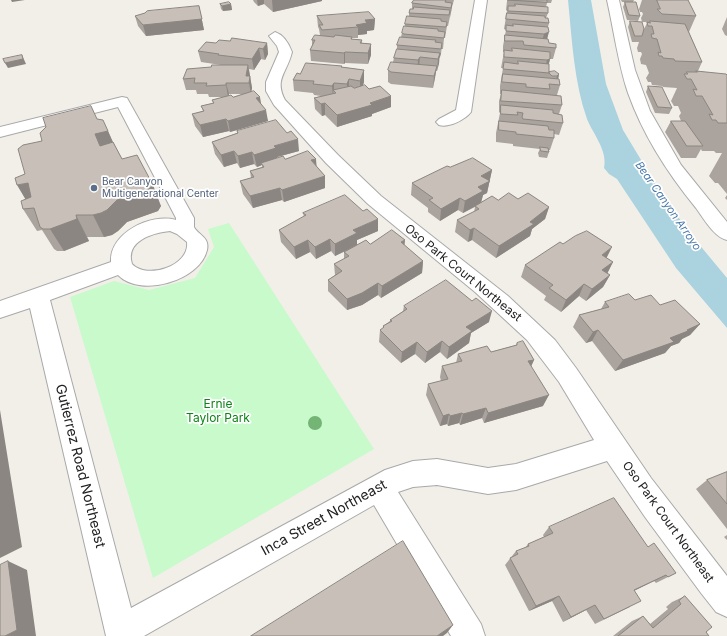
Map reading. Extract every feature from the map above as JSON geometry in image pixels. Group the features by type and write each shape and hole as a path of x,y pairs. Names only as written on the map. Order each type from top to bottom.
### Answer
{"street":[{"path":"444,122 463,112 481,0"},
{"path":"613,0 634,91 643,112 671,161 727,234"},
{"name":"Oso Park Court Northeast","path":"275,36 284,45 286,50 284,62 272,81 272,91 279,102 347,176 390,214 494,296 535,334 566,371 613,446 727,601"},
{"path":"0,132 122,101 185,218 185,228"},
{"path":"171,225 185,228 193,234 198,242 195,255 188,264 171,274 153,278 137,277 125,271 120,258 122,249 131,238 145,230 158,226 171,225"},
{"path":"0,310 122,266"},
{"name":"Gutierrez Road Northeast","path":"38,296 122,634"},
{"name":"Inca Street Northeast","path":"122,634 379,487 413,474 437,472 474,480 516,477 613,446"},
{"path":"379,487 469,636"}],"green space":[{"name":"Ernie Taylor Park","path":"229,223 374,449 153,578 70,297 114,281 149,290 195,278 214,247 208,229"}],"water":[{"name":"Bear Canyon Arroyo","path":"568,0 591,0 606,84 623,130 658,188 688,231 727,278 727,328 676,268 617,179 609,174 604,168 604,155 587,119 576,76"}],"building":[{"path":"414,0 446,0 445,2 452,3 451,8 412,3"},
{"path":"508,0 547,0 547,2"},
{"path":"657,0 688,0 696,16 662,14 657,9 660,9"},
{"path":"229,2 231,4 222,6 220,4"},
{"path":"625,2 636,2 640,16 629,15"},
{"path":"515,4 548,7 548,13 508,11 508,6 515,6"},
{"path":"199,6 202,19 143,25 135,16 147,11"},
{"path":"414,7 450,10 449,15 409,13 410,9 413,9"},
{"path":"369,12 375,19 365,20 367,23 356,25 358,27 322,30 319,25 323,25 317,16"},
{"path":"507,13 545,16 545,18 548,18 549,23 506,19"},
{"path":"407,16 441,19 441,21 447,22 446,27 405,24"},
{"path":"630,21 642,22 644,29 642,36 635,36"},
{"path":"650,21 685,24 702,62 675,61 674,59 659,56 658,52 661,53 657,39 652,38 651,34 654,34 652,26 648,26 647,22 650,23"},
{"path":"513,24 548,27 549,32 544,34 506,31 506,25 513,26"},
{"path":"404,26 438,29 438,31 445,32 444,38 404,34 402,33"},
{"path":"315,35 352,37 351,39 362,40 360,43 371,44 368,53 344,53 310,50 315,40 312,40"},
{"path":"505,35 548,39 549,43 556,44 556,48 524,45 523,41 505,41"},
{"path":"400,37 436,40 435,42 442,43 441,49 397,45"},
{"path":"232,38 267,43 263,49 259,48 252,59 198,51 206,42 216,43 219,40 230,41"},
{"path":"512,48 550,52 550,59 504,57 504,50 512,51"},
{"path":"397,49 440,53 438,59 420,57 418,60 394,58"},
{"path":"22,55 23,59 5,63 3,59"},
{"path":"518,61 549,64 549,73 503,69 504,62 518,64"},
{"path":"391,62 437,66 434,76 391,72 388,70"},
{"path":"306,63 342,66 341,67 364,70 360,81 349,79 347,84 334,83 332,86 313,84 314,81 293,80 297,73 300,74"},
{"path":"212,65 248,65 246,76 250,76 249,83 226,83 226,85 206,86 207,83 194,83 195,78 183,79 187,69 211,67"},
{"path":"555,71 559,74 557,76 552,76 549,73 549,72"},
{"path":"696,71 727,75 727,123 718,123 716,120 712,120 709,114 713,115 702,96 696,96 693,89 697,90 691,79 687,79 684,74 688,74 686,72 697,72"},
{"path":"503,74 559,79 560,85 549,84 550,89 526,87 526,84 502,82"},
{"path":"365,85 369,89 380,86 391,96 370,103 372,105 337,115 325,103 321,104 314,98 336,93 333,90 351,86 354,88"},
{"path":"648,86 662,87 672,108 658,107"},
{"path":"502,90 561,96 562,105 501,101"},
{"path":"254,91 260,97 256,98 266,110 228,121 226,119 200,125 192,114 204,111 201,106 214,103 212,100 231,95 233,97"},
{"path":"501,105 553,110 553,113 562,115 563,123 523,119 523,113 517,112 518,115 501,114"},
{"name":"Bear Canyon Multigenerational Center","path":"91,106 97,119 103,120 108,131 95,134 100,146 113,142 122,159 137,155 153,185 149,189 117,200 107,210 101,213 93,215 76,215 77,219 50,229 43,229 40,227 34,208 23,209 21,201 31,197 28,183 17,185 15,178 25,174 18,149 23,145 42,141 40,133 46,127 43,118"},
{"path":"276,120 287,133 291,131 298,139 274,146 276,148 254,155 252,152 238,156 234,151 221,155 212,142 238,133 237,131"},
{"path":"499,121 548,126 549,130 554,130 554,138 516,134 516,132 499,130"},
{"path":"671,121 685,121 703,146 687,146"},
{"path":"540,147 548,148 549,152 541,151"},
{"path":"308,151 316,159 311,160 325,176 282,190 280,188 250,196 240,181 254,177 250,171 264,167 261,163 283,156 285,159"},
{"path":"473,158 492,170 481,176 490,181 478,187 483,191 465,201 460,198 441,209 429,200 433,198 412,183 447,166 450,167"},
{"path":"509,193 518,199 528,193 549,207 530,222 534,224 499,246 474,228 470,230 457,220 479,209 475,206 492,196 498,200"},
{"path":"345,195 363,211 367,209 378,219 353,230 357,233 335,244 330,239 315,247 308,240 294,247 279,230 306,215 303,213"},
{"path":"392,230 405,240 401,242 423,261 382,286 378,283 362,293 347,299 328,280 342,271 334,264 349,256 344,252 366,240 370,244"},
{"path":"587,231 612,247 602,255 613,262 602,270 610,275 592,289 584,284 566,300 549,288 553,285 525,265 560,242 563,244 575,236"},
{"path":"446,280 472,301 476,298 492,311 466,327 472,331 449,347 442,341 427,352 417,342 402,352 380,330 384,327 383,326 392,321 390,320 407,309 404,306"},
{"path":"629,294 635,300 651,295 660,305 675,300 700,324 687,330 688,331 670,338 674,342 623,360 598,330 593,332 579,315 609,307 605,302"},
{"path":"523,341 534,360 528,361 549,395 488,413 486,408 463,414 450,416 449,414 443,416 428,384 448,379 442,366 462,361 458,354 487,346 491,352 517,345 517,343"},
{"path":"727,472 727,504 707,480"},
{"path":"614,498 648,547 654,543 676,573 668,577 666,575 634,590 641,601 604,619 595,605 571,617 559,596 536,606 510,558 518,554 516,551 529,546 528,544 553,533 549,527"},
{"path":"403,541 453,625 437,636 251,636"},
{"path":"8,561 17,630 5,636 0,636 0,565"},
{"path":"685,596 712,627 706,632 709,636 618,636 643,616 653,628 681,604 679,601"}],"place":[{"name":"Bear Canyon Multigenerational Center","path":"94,188"}]}
